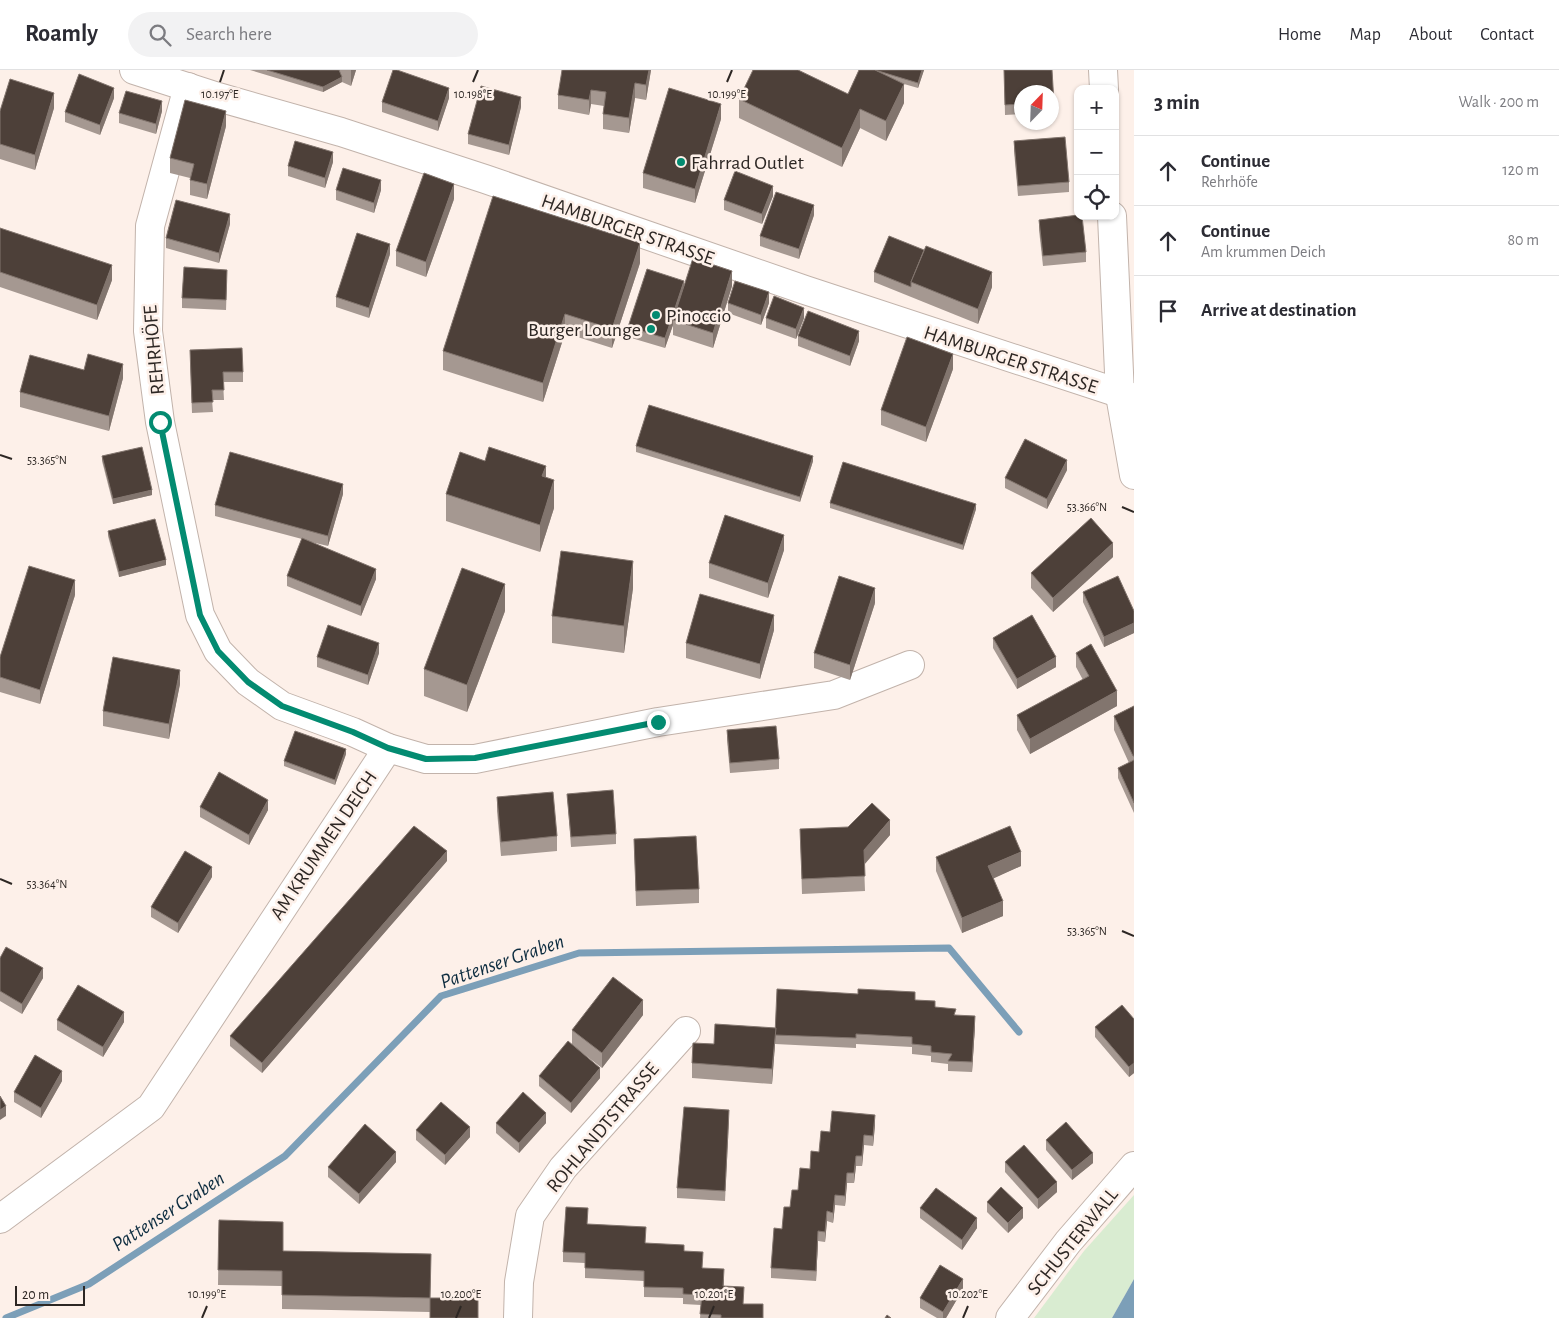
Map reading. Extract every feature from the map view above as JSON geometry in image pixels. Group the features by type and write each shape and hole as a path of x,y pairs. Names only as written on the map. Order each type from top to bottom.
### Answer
{"street":[{"name":"HAMBURGER STRASSE","path":"134,70 341,132 476,176 805,290 1127,396"},
{"path":"1102,70 1104,85"},
{"name":"REHRHÖFE","path":"188,87 150,226 148,331 160,422 200,615 218,651 248,682 282,706 353,732 388,748"},
{"path":"1112,220 1134,475"},
{"name":"AM KRUMMEN DEICH","path":"0,1219 150,1107 388,748 426,759 475,758 658,722 834,695 910,665"},
{"name":"ROHLANDTSTRASSE","path":"518,1318 519,1282 530,1216 563,1168 686,1031"},
{"name":"SCHUSTERWALL","path":"1010,1318 1068,1242 1134,1166"}],"green space":[{"path":"1134,1195 1134,1279 1112,1318 1034,1318 1084,1251"}],"water":[{"path":"1134,1279 1134,1318 1112,1318"}],"building":[{"path":"267,70 339,70 342,77 323,87"},
{"path":"393,70 449,88 438,121 382,102"},
{"path":"562,70 649,70 646,85 635,83 629,118 603,114 606,92 591,90 589,100 558,95"},
{"path":"753,70 798,70 848,94 859,70 875,70 904,84 886,121 860,109 842,148 739,99"},
{"path":"875,70 922,70 918,83"},
{"path":"1004,70 1052,70 1053,85 1014,85 1014,104 1005,105"},
{"path":"79,74 114,88 100,125 65,112"},
{"path":"10,79 54,93 35,155 0,144 0,111"},
{"path":"481,86 521,97 509,145 468,134"},
{"path":"669,88 721,104 695,189 643,173"},
{"path":"126,91 162,101 156,124 119,113"},
{"path":"185,100 226,111 207,184 190,180 194,164 170,158"},
{"path":"1065,137 1069,182 1018,186 1014,141"},
{"path":"295,141 333,152 325,178 288,166"},
{"path":"343,168 381,180 374,203 336,190"},
{"path":"735,171 773,186 762,214 724,200"},
{"path":"424,173 454,184 426,262 396,251"},
{"path":"776,192 814,205 799,249 760,236"},
{"path":"493,196 640,243 612,329 565,314 543,383 443,351"},
{"path":"176,200 230,214 219,253 166,238"},
{"path":"1074,216 1074,220 1082,220 1086,252 1043,256 1039,220"},
{"path":"0,228 112,265 97,305 0,272"},
{"path":"357,233 390,244 369,308 336,297"},
{"path":"889,236 924,250 911,282 911,287 874,272"},
{"path":"926,246 992,272 978,309 911,282"},
{"path":"693,258 732,271 713,333 673,320"},
{"path":"184,267 227,270 226,300 182,298"},
{"path":"647,269 684,281 665,338 628,327"},
{"path":"735,281 769,292 761,315 728,303"},
{"path":"774,296 804,308 796,329 766,318"},
{"path":"808,311 859,331 850,356 798,336"},
{"path":"907,337 953,354 926,427 881,410"},
{"path":"242,348 243,372 223,372 224,390 212,390 213,402 192,403 190,350"},
{"path":"88,354 123,364 109,416 20,392 30,355 84,370"},
{"path":"649,405 813,456 800,497 636,446"},
{"path":"1025,439 1067,460 1047,499 1005,478"},
{"path":"142,447 152,490 113,499 102,456"},
{"path":"489,447 546,466 542,476 554,480 540,525 446,494 460,452 485,461"},
{"path":"230,452 343,484 328,536 215,505"},
{"path":"843,462 976,504 963,545 830,503"},
{"path":"725,515 784,535 768,583 709,563"},
{"path":"1091,518 1113,543 1053,598 1031,573"},
{"path":"155,519 166,560 119,572 108,531"},
{"path":"302,538 376,569 361,606 287,576"},
{"path":"561,551 633,561 624,626 552,616"},
{"path":"29,566 75,580 40,690 0,677 0,657"},
{"path":"462,568 505,584 467,685 424,669"},
{"path":"839,576 875,588 850,665 814,653"},
{"path":"1118,576 1134,611 1134,623 1104,637 1083,592"},
{"path":"700,594 774,615 760,664 686,643"},
{"path":"1032,615 1056,657 1017,679 993,638"},
{"path":"328,625 379,643 368,675 317,657"},
{"path":"1091,644 1117,691 1030,739 1017,715 1089,676 1076,653"},
{"path":"113,657 180,670 169,724 103,711"},
{"path":"1134,706 1134,756 1133,756 1114,716"},
{"path":"776,726 779,759 730,763 727,730"},
{"path":"295,731 346,749 335,780 284,761"},
{"path":"1134,760 1134,803 1118,768"},
{"path":"219,772 268,800 249,835 200,807"},
{"path":"613,790 616,834 571,837 567,794"},
{"path":"553,792 557,836 501,842 497,797"},
{"path":"872,803 890,820 864,850 865,876 802,879 800,829 848,827"},
{"path":"414,826 447,851 262,1063 230,1036"},
{"path":"1010,826 1021,852 988,866 1003,901 962,918 936,857"},
{"path":"696,836 699,889 636,891 634,839"},
{"path":"185,851 212,867 178,923 151,907"},
{"path":"6,947 43,968 22,1004 0,991 0,958"},
{"path":"613,977 643,1000 602,1053 572,1030"},
{"path":"78,985 124,1012 103,1047 57,1020"},
{"path":"777,989 858,994 858,989 915,992 915,1000 935,1001 935,1007 956,1009 954,1015 975,1016 972,1062 948,1061 952,1054 931,1052 931,1046 912,1044 912,1037 856,1034 856,1038 775,1035"},
{"path":"1122,1005 1134,1019 1134,1063 1129,1067 1095,1027"},
{"path":"715,1024 776,1028 772,1069 692,1063 693,1043 714,1044"},
{"path":"568,1041 600,1068 571,1103 539,1076"},
{"path":"35,1055 62,1071 41,1108 14,1092"},
{"path":"523,1092 546,1113 519,1143 496,1123"},
{"path":"0,1096 6,1106 0,1110"},
{"path":"441,1102 470,1127 445,1155 416,1130"},
{"path":"684,1107 729,1110 725,1191 677,1188"},
{"path":"832,1111 875,1115 873,1136 864,1135 862,1156 856,1156 854,1173 847,1173 845,1196 835,1195 833,1213 827,1211 825,1232 818,1231 816,1271 771,1268 774,1228 782,1229 784,1207 790,1207 792,1190 798,1190 800,1168 810,1169 811,1151 819,1152 821,1131 830,1132"},
{"path":"1066,1122 1093,1153 1072,1170 1046,1140"},
{"path":"365,1124 396,1152 359,1194 328,1167"},
{"path":"1024,1145 1057,1182 1038,1199 1005,1162"},
{"path":"1001,1187 1023,1208 1008,1223 987,1202"},
{"path":"936,1188 977,1218 962,1240 920,1208"},
{"path":"566,1207 588,1208 587,1224 646,1227 645,1243 684,1245 684,1251 703,1252 702,1268 724,1269 723,1286 744,1287 743,1304 763,1304 763,1318 721,1318 721,1315 700,1314 702,1295 683,1294 683,1288 644,1287 644,1271 585,1268 585,1253 563,1252"},
{"path":"219,1220 283,1222 283,1251 431,1254 430,1298 282,1295 282,1271 218,1270"},
{"path":"940,1265 963,1279 943,1312 920,1298"},
{"path":"430,1298 478,1298 478,1318 430,1318"}],"waterway":[{"name":"Pattenser Graben","path":"6,1318 89,1284 285,1156 441,996 579,953 949,948 1019,1032"}],"place":[{"name":"Fahrrad Outlet","path":"681,162"},
{"name":"Pinoccio","path":"656,315"},
{"name":"Burger Lounge","path":"651,329"}],"route":[{"path":"160,422 200,615 218,651 248,682 282,706 353,732 388,748 426,759 475,758 658,722"}]}
